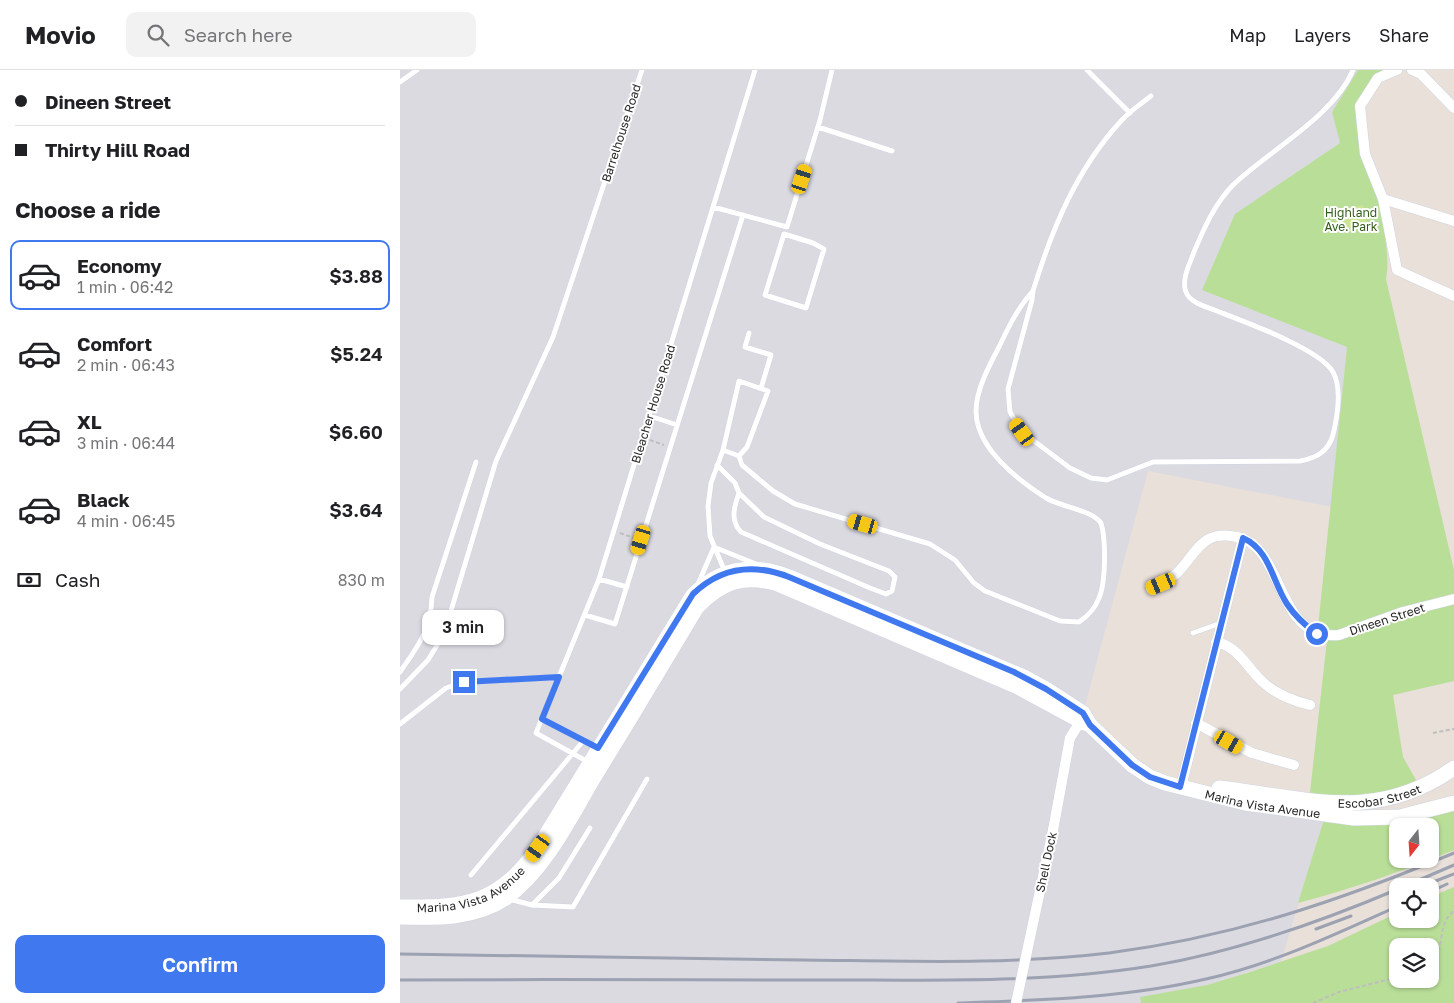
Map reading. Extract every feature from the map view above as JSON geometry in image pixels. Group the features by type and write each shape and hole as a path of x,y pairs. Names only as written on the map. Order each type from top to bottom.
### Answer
{"main road":[{"name":"Marina Vista Avenue","path":"400,917 444,918 464,915 487,908 501,895 536,870 693,594 711,580 754,568 775,572 1026,678 1067,701 1083,713 1085,724"},
{"name":"Marina Vista Avenue","path":"603,751 698,607 727,577 778,584 1038,696 1085,724 1132,765 1150,777 1180,787 1245,802 1354,818 1376,819 1419,813 1454,803"},
{"name":"Escobar Street","path":"1180,787 1215,788 1327,803 1358,804 1400,796 1449,772"},
{"path":"1419,813 1416,798 1422,790 1449,772"},
{"name":"Marina Vista Avenue","path":"400,906 440,907 461,905 501,895"}],"street":[{"path":"1397,70 1378,78 1360,106 1365,154 1383,199 1397,270 1454,296"},
{"path":"1412,70 1421,74 1454,108"},
{"path":"1383,199 1454,222"},
{"path":"1151,588 1174,575 1199,544 1207,539 1228,535 1243,538 1180,787"},
{"name":"Dineen Street","path":"1243,538 1253,543 1262,552 1287,604 1306,626 1317,634 1339,635 1402,612 1454,599"},
{"path":"1216,642 1233,647 1265,684 1280,694 1310,705"},
{"path":"1196,723 1252,753 1294,765"},
{"name":"Shell Dock","path":"1016,1003 1053,830 1070,738 1085,724"}],"lane":[{"path":"400,82 417,70"},
{"name":"Barrelhouse Road","path":"400,689 428,660 444,634 496,461 553,337 642,70"},
{"name":"Bleacher House Road","path":"573,754 536,733 599,579 755,70"},
{"path":"713,207 787,227 818,127 832,70"},
{"path":"1087,70 1130,114"},
{"path":"1151,96 1122,120 1098,151 1067,197 1048,242 1032,291 1032,300 1008,389 1010,412 1022,432 1070,468 1092,478 1107,480 1153,462 1276,463 1300,461 1320,454 1331,440 1336,416 1337,386 1330,366 1310,352 1270,333 1197,303 1187,295 1184,283 1199,240 1218,203 1235,183 1323,111 1340,91 1353,70"},
{"path":"818,127 892,151"},
{"path":"585,615 616,624 624,586 743,215"},
{"path":"784,234 813,243 824,249 806,308 764,295 784,234"},
{"path":"727,577 708,529 708,506 739,381 768,391 747,446 740,456 742,465 784,498 795,504 930,544 955,560 974,583 985,591 1060,621 1079,622 1093,610 1101,591 1104,542 1101,522 1091,515 1068,508 1046,497 1003,465 989,447 977,417 981,390 995,354 1018,310 1032,291"},
{"path":"749,333 745,347 771,355 761,388"},
{"path":"650,416 677,425"},
{"path":"723,450 740,456"},
{"path":"400,672 425,634 431,617 432,598 476,462"},
{"path":"717,465 735,483 739,494 764,517 849,557 889,571 895,577 892,591 886,594 870,588 741,532 737,528 734,515 739,494"},
{"path":"714,547 775,572"},
{"path":"693,594 711,558 714,547"},
{"path":"599,579 624,586"},
{"path":"1192,633 1221,623"},
{"path":"400,724 446,688 464,682 559,677"},
{"path":"542,719 603,751"},
{"path":"471,875 584,740"},
{"path":"573,754 594,766"},
{"path":"501,895 532,905 573,907 648,779"},
{"path":"532,905 559,878 590,828"}],"path":[{"path":"652,440 664,445"},
{"path":"620,533 636,538"},
{"path":"1433,734 1454,729"},
{"path":"1439,949 1446,920 1454,910"},
{"path":"1313,1003 1339,992 1389,979"}],"shaded area":[{"path":"400,70 1358,70 1332,112 1340,143 1236,214 1202,290 1347,346 1332,507 1148,471 1083,713 1067,701 725,572 538,848 496,892 400,907"},
{"path":"754,580 1037,696 1150,777 1325,814 1281,962 1207,985 1140,998 1141,1003 400,1003 400,917 487,908 697,607"}],"green space":[{"name":"Highland Ave. Park","path":"1358,70 1390,70 1373,76 1355,107 1382,219 1386,242 1386,279 1454,570 1454,597 1328,633 1318,627 1347,347 1202,290 1235,214 1340,143 1332,112"},
{"name":"Highland Ave. Park","path":"1363,205 1367,224 1337,230 1334,211"},
{"path":"1454,602 1454,681 1393,695 1403,757 1416,780 1400,795 1309,801 1327,640"},
{"path":"1454,809 1454,850 1439,856 1439,818 1406,818"},
{"path":"1389,821 1389,868 1408,868 1338,892 1298,903 1323,822 1369,825"},
{"path":"1454,887 1454,1003 1141,1003 1140,997 1207,985 1328,946 1389,917 1389,928 1439,928 1439,893"}],"railway":[{"path":"400,954 918,961 995,961 1071,957 1155,946 1242,927 1327,902 1454,853"},
{"path":"1424,878 1454,865"},
{"path":"1439,880 1454,874"},
{"path":"1439,888 1447,884"},
{"path":"400,980 952,980 1071,975 1151,966 1214,953 1307,925 1389,893"},
{"path":"958,1003 1083,997 1145,990 1206,979 1280,957 1389,910"},
{"path":"1316,929 1351,916"}],"route":[{"path":"464,682 486,679 559,677 542,719 598,748 693,594 725,572 740,569 763,569 789,577 1026,678 1067,701 1083,713 1090,725 1132,765 1150,777 1180,787 1243,538 1253,543 1262,552 1287,604 1306,626 1317,634"}]}
